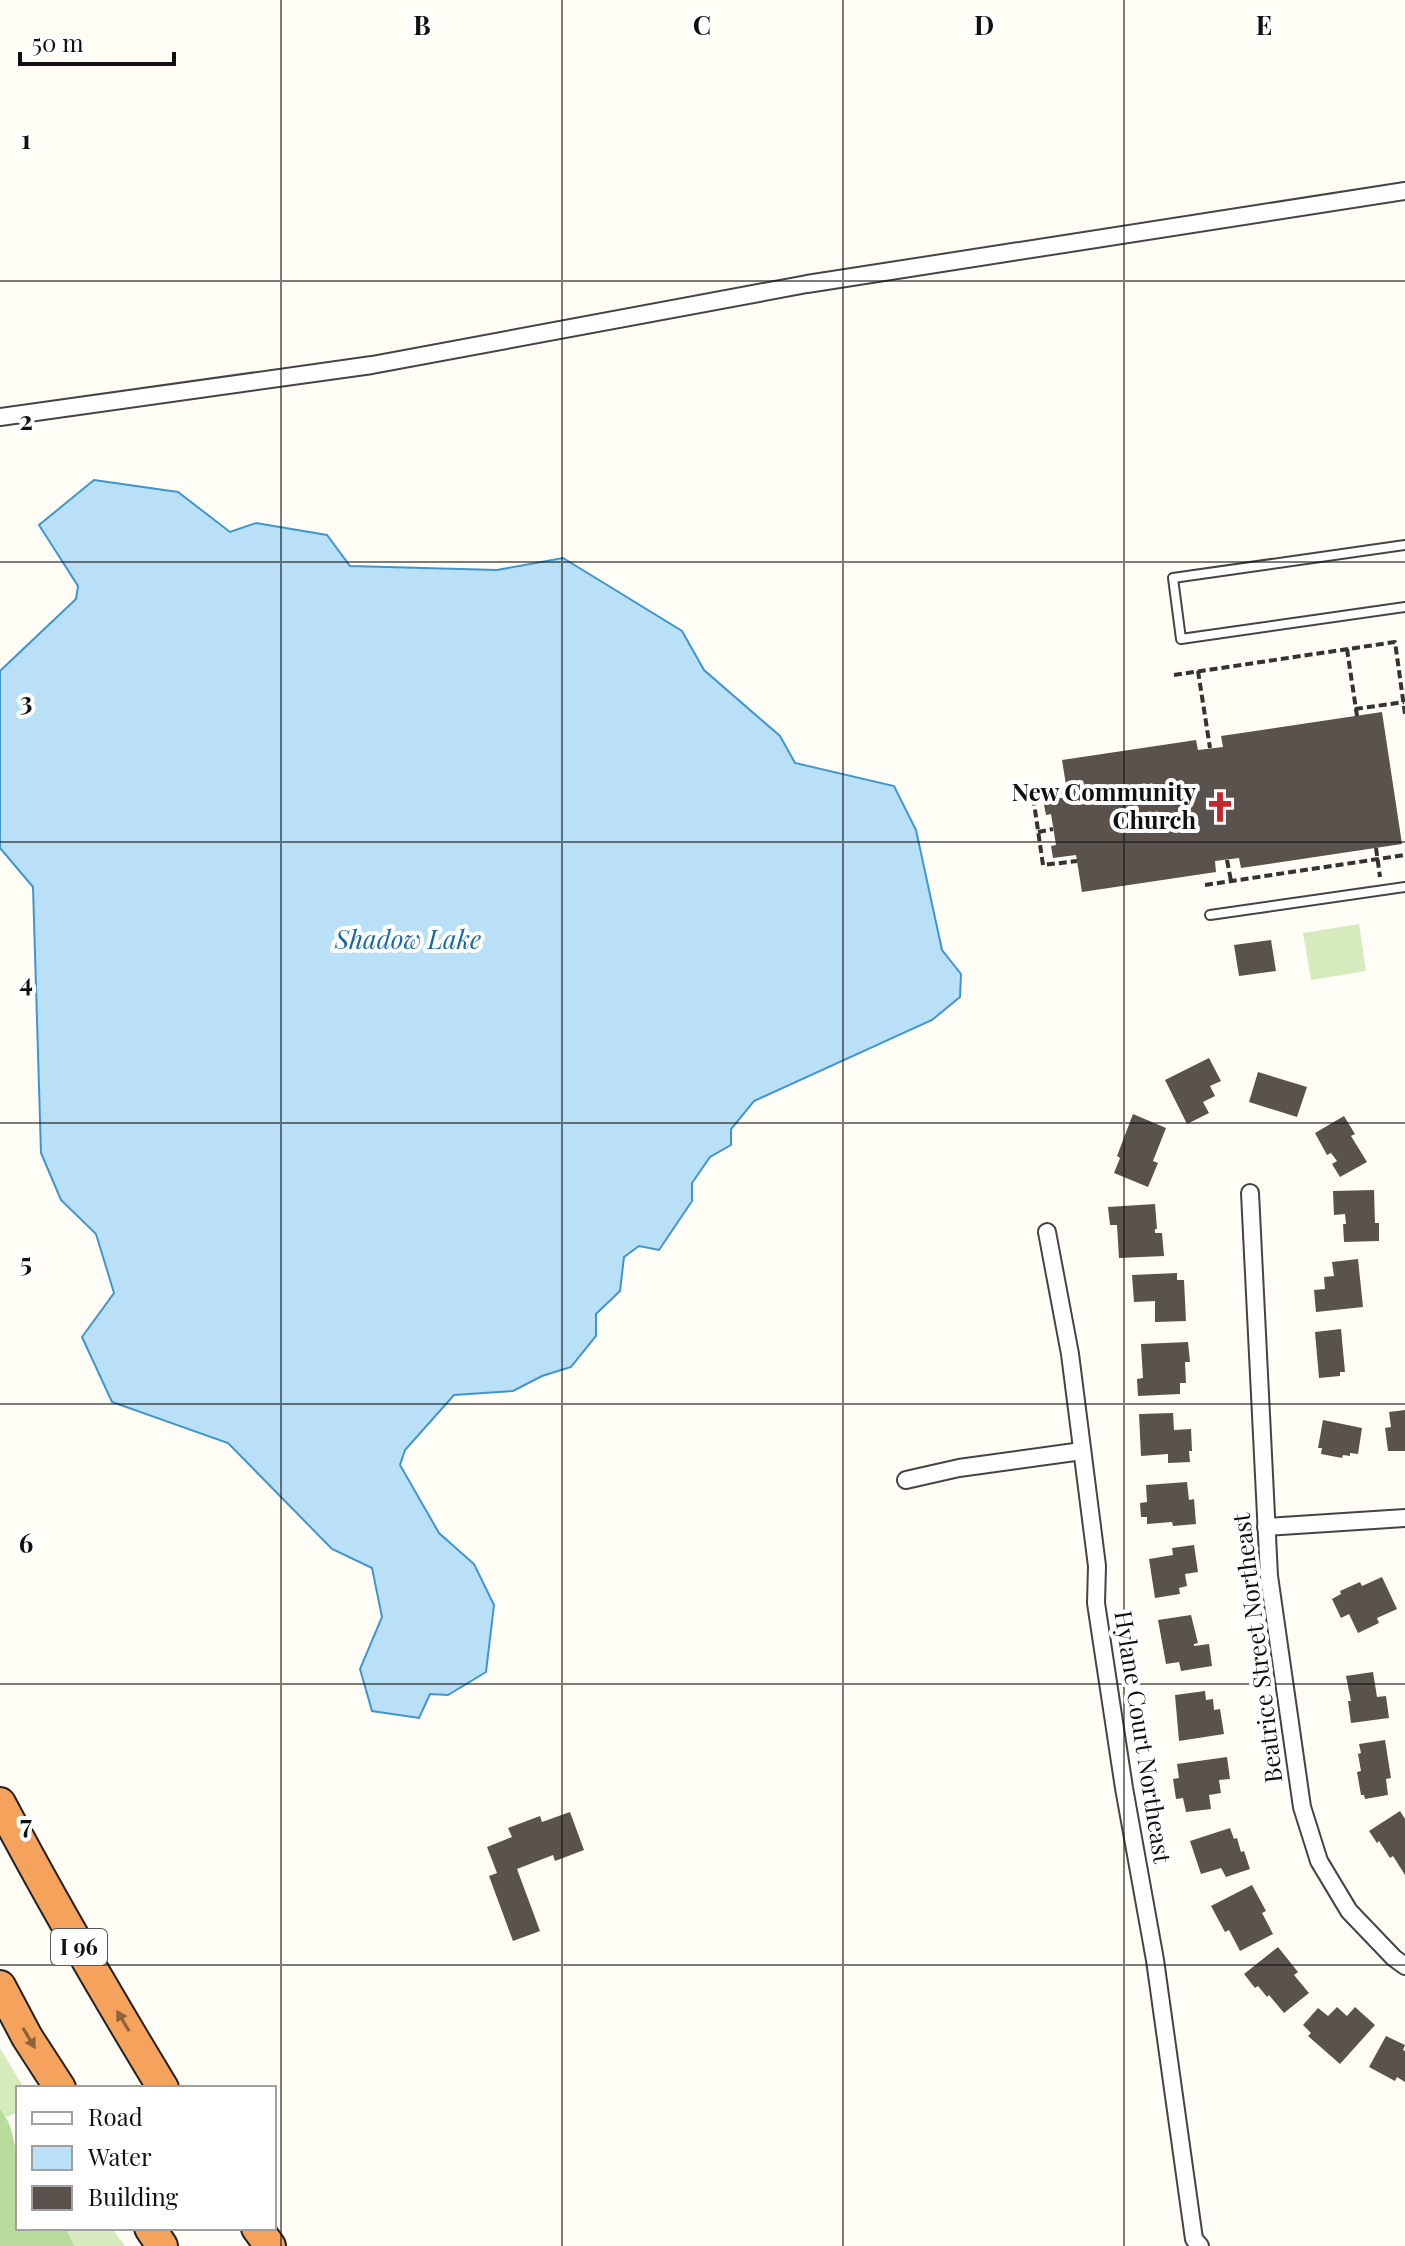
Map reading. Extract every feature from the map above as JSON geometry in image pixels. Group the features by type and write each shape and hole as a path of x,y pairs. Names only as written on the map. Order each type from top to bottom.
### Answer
{"highway":[{"name":"I 96","path":"0,1803 91,1967 162,2086"},
{"path":"0,1986 27,2037 59,2086"}],"street":[{"path":"0,417 372,365 807,284 1405,191"},
{"name":"Beatrice Street Northeast","path":"1250,1193 1269,1576 1302,1807 1319,1861 1349,1911 1405,1966"},
{"name":"Hylane Court Northeast","path":"1047,1232 1070,1354 1097,1566 1098,1618 1155,1960 1194,2239 1200,2246"},
{"path":"906,1480 959,1468 1082,1451"},
{"path":"1266,1527 1405,1518"}],"lane":[{"path":"1405,545 1173,578 1181,639 1405,607"},
{"path":"1210,915 1405,887"}],"path":[{"path":"1174,675 1395,642 1405,714"},
{"path":"1347,649 1357,716"},
{"path":"1198,671 1210,748"},
{"path":"1355,709 1404,702"},
{"path":"1067,791 1033,796 1038,832 1043,865 1077,861"},
{"path":"1038,832 1053,829"},
{"path":"1376,848 1377,859"},
{"path":"1205,885 1405,855"},
{"path":"1227,860 1231,881"}],"green space":[{"path":"1359,924 1366,971 1311,980 1303,933"},
{"path":"0,2048 23,2086 16,2086 16,2113 7,2117 0,2109"},
{"path":"0,2109 7,2119 15,2149 16,2230 66,2230 75,2246 0,2246"},
{"path":"66,2230 113,2230 125,2246 75,2246"}],"water":[{"name":"Shadow Lake","path":"94,480 178,492 230,532 256,523 327,535 350,566 497,570 563,558 682,631 704,670 780,736 795,763 894,786 916,830 942,950 961,974 960,997 932,1020 754,1101 731,1129 731,1145 710,1157 692,1183 692,1201 659,1250 639,1246 624,1257 620,1291 596,1314 596,1336 571,1367 542,1376 513,1391 454,1395 405,1450 400,1465 439,1533 474,1564 494,1605 486,1672 448,1695 430,1694 419,1718 372,1711 360,1669 382,1617 372,1568 332,1549 228,1443 112,1402 82,1337 114,1293 96,1234 61,1200 41,1153 33,887 0,848 0,671 76,599 78,586 39,525"}],"building":[{"name":"New Community Church","path":"1382,712 1402,844 1241,868 1239,858 1215,861 1216,872 1082,892 1076,855 1053,858 1051,846 1056,845 1051,814 1046,815 1043,800 1068,797 1062,760 1196,740 1198,750 1223,747 1221,736"},
{"path":"1271,940 1276,971 1239,976 1234,945"},
{"path":"1209,1058 1221,1081 1210,1086 1215,1096 1203,1102 1209,1113 1187,1124 1165,1080"},
{"path":"1258,1072 1307,1087 1297,1117 1249,1102"},
{"path":"1133,1114 1166,1128 1153,1161 1158,1163 1148,1187 1114,1173"},
{"path":"1344,1116 1355,1134 1351,1136 1367,1162 1340,1177 1332,1164 1337,1161 1331,1153 1327,1155 1315,1133"},
{"path":"1374,1190 1379,1241 1344,1242 1345,1214 1334,1215 1333,1191"},
{"path":"1155,1204 1155,1233 1162,1233 1164,1256 1119,1258 1117,1225 1110,1225 1108,1207"},
{"path":"1358,1259 1363,1307 1316,1312 1314,1290 1325,1289 1324,1277 1334,1276 1332,1262"},
{"path":"1177,1273 1177,1280 1184,1280 1186,1321 1155,1322 1155,1301 1134,1302 1132,1275"},
{"path":"1341,1329 1345,1372 1340,1372 1340,1376 1319,1378 1315,1332"},
{"path":"1188,1342 1190,1362 1185,1362 1186,1383 1180,1383 1180,1394 1138,1396 1137,1379 1143,1378 1141,1344"},
{"path":"1405,1410 1405,1451 1388,1451 1385,1428 1391,1427 1389,1412"},
{"path":"1173,1413 1174,1430 1191,1429 1190,1462 1168,1463 1168,1454 1141,1456 1139,1414"},
{"path":"1323,1420 1362,1428 1358,1454 1350,1453 1350,1456 1343,1455 1342,1458 1321,1454 1322,1448 1318,1448"},
{"path":"1187,1482 1189,1500 1194,1499 1196,1524 1147,1524 1147,1517 1141,1517 1140,1503 1147,1502 1146,1485"},
{"path":"1194,1545 1198,1572 1185,1574 1187,1586 1179,1588 1180,1594 1155,1598 1149,1559 1173,1555 1172,1548"},
{"path":"1382,1577 1397,1609 1377,1618 1379,1623 1358,1633 1349,1614 1341,1618 1332,1599 1341,1594 1340,1591 1360,1582 1362,1586"},
{"path":"1191,1615 1198,1643 1194,1646 1209,1644 1212,1666 1181,1671 1179,1662 1166,1664 1158,1620"},
{"path":"1373,1672 1377,1697 1386,1696 1389,1718 1351,1723 1346,1676"},
{"path":"1205,1691 1206,1700 1213,1699 1214,1710 1220,1709 1224,1734 1179,1741 1175,1695"},
{"path":"1385,1740 1391,1778 1386,1779 1388,1795 1365,1799 1361,1795 1357,1772 1361,1771 1359,1744"},
{"path":"1227,1757 1230,1779 1219,1780 1221,1793 1209,1795 1211,1809 1186,1812 1183,1798 1176,1799 1173,1779 1179,1778 1177,1764"},
{"path":"1400,1811 1405,1819 1405,1875 1393,1856 1390,1858 1369,1831"},
{"path":"570,1812 584,1850 555,1861 553,1855 517,1869 540,1931 513,1941 489,1876 497,1873 487,1847 512,1837 508,1828 540,1816 542,1822"},
{"path":"1230,1828 1241,1852 1244,1851 1250,1869 1226,1877 1221,1868 1201,1874 1190,1841"},
{"path":"1252,1885 1266,1911 1262,1913 1273,1934 1240,1951 1211,1906"},
{"path":"1278,1947 1298,1972 1294,1975 1309,1993 1284,2013 1269,1995 1267,1997 1258,1986 1255,1988 1244,1974"},
{"path":"1337,2007 1347,2016 1355,2007 1375,2025 1340,2064 1308,2036 1311,2033 1303,2025 1318,2008 1328,2016"},
{"path":"1386,2036 1405,2045 1405,2082 1397,2077 1395,2081 1369,2067"}],"place":[{"name":"New Community Church","path":"1220,807"}]}
